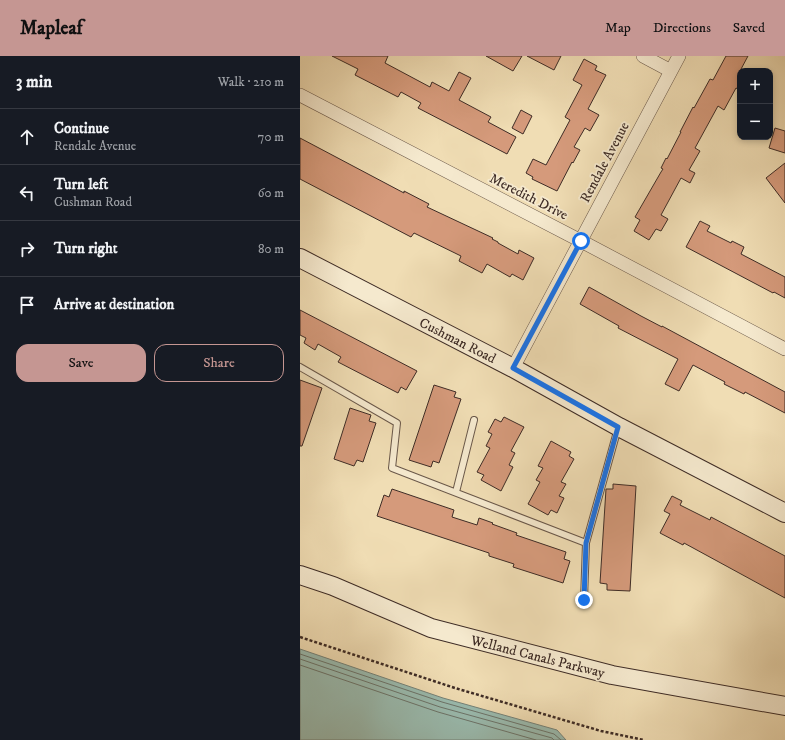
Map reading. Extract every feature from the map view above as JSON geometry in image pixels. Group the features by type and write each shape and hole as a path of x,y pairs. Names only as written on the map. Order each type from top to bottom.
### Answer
{"street":[{"path":"643,56 671,71"},
{"name":"Rendale Avenue","path":"513,368 679,56"},
{"name":"Meredith Drive","path":"300,95 785,349"},
{"name":"Cushman Road","path":"300,258 513,368 618,427 785,513"},
{"name":"Welland Canals Parkway","path":"300,575 333,586 431,628 612,675 785,706"}],"lane":[{"path":"300,367 396,423 392,468 586,543"},
{"path":"456,492 474,420"},
{"path":"584,600 586,543 618,427"}],"path":[{"path":"300,637 469,692 601,731 644,740"}],"water":[{"path":"300,649 443,698 557,730 566,740 300,740"}],"building":[{"path":"332,56 388,56 385,63 430,87 432,82 449,91 459,72 471,78 459,100 491,117 488,122 516,137 507,154 418,108 421,103 401,92 398,97 355,75 358,69"},
{"path":"486,56 522,56 513,71"},
{"path":"527,56 561,56 554,70"},
{"path":"726,56 748,56 742,68 737,68 737,88 724,110 718,106 695,148 700,151 689,170 695,173 690,183 681,178 661,215 668,219 661,231 656,229 649,240 634,231 640,220 635,217 663,169 661,168 693,107 694,108 710,79 713,80"},
{"path":"584,59 597,66 595,70 606,75 588,109 599,115 590,131 585,128 574,147 580,150 557,191 532,179 533,177 526,173 533,159 546,165 570,120 565,117 582,85 573,80"},
{"path":"521,110 532,116 523,134 512,128"},
{"path":"775,128 785,131 785,153 769,148 771,140 773,140"},
{"path":"300,138 404,193 404,191 429,204 427,207 493,238 492,239 498,243 518,254 519,250 534,258 523,280 512,274 510,277 487,264 482,273 459,261 461,256 414,233 411,237 300,179"},
{"path":"785,163 785,203 766,178"},
{"path":"700,221 710,226 707,231 731,243 732,241 744,247 741,254 785,277 785,298 686,247"},
{"path":"589,287 785,392 785,413 745,392 744,394 724,384 725,382 693,365 679,391 665,384 678,359 618,328 619,326 580,304"},
{"path":"300,310 417,371 406,390 401,387 398,393 338,362 341,357 318,344 315,350 304,343 306,338 300,335"},
{"path":"300,380 322,388 302,446 300,446"},
{"path":"434,385 456,392 454,397 461,399 439,463 433,461 431,467 409,460"},
{"path":"350,408 371,415 369,421 376,423 363,462 357,460 354,466 334,459"},
{"path":"504,417 524,427 511,451 515,453 509,465 513,467 501,491 481,480 484,475 477,472 490,448 486,446 492,434 488,432 495,419 501,422"},
{"path":"551,441 571,452 569,456 574,459 561,482 566,484 559,496 564,498 557,513 551,510 548,515 528,504 540,482 536,480 543,468 538,466"},
{"path":"613,484 636,486 630,591 607,590 607,584 600,583 606,489 613,489"},
{"path":"392,489 454,510 452,517 477,525 479,518 517,533 516,535 566,552 564,559 570,561 563,583 513,567 514,564 489,556 489,553 377,516 384,495 389,497"},
{"path":"672,496 682,501 680,505 710,520 711,517 785,556 785,598 684,543 683,545 660,533 670,514 664,511"}],"route":[{"path":"581,241 513,368 618,427 586,543 584,600"}]}
